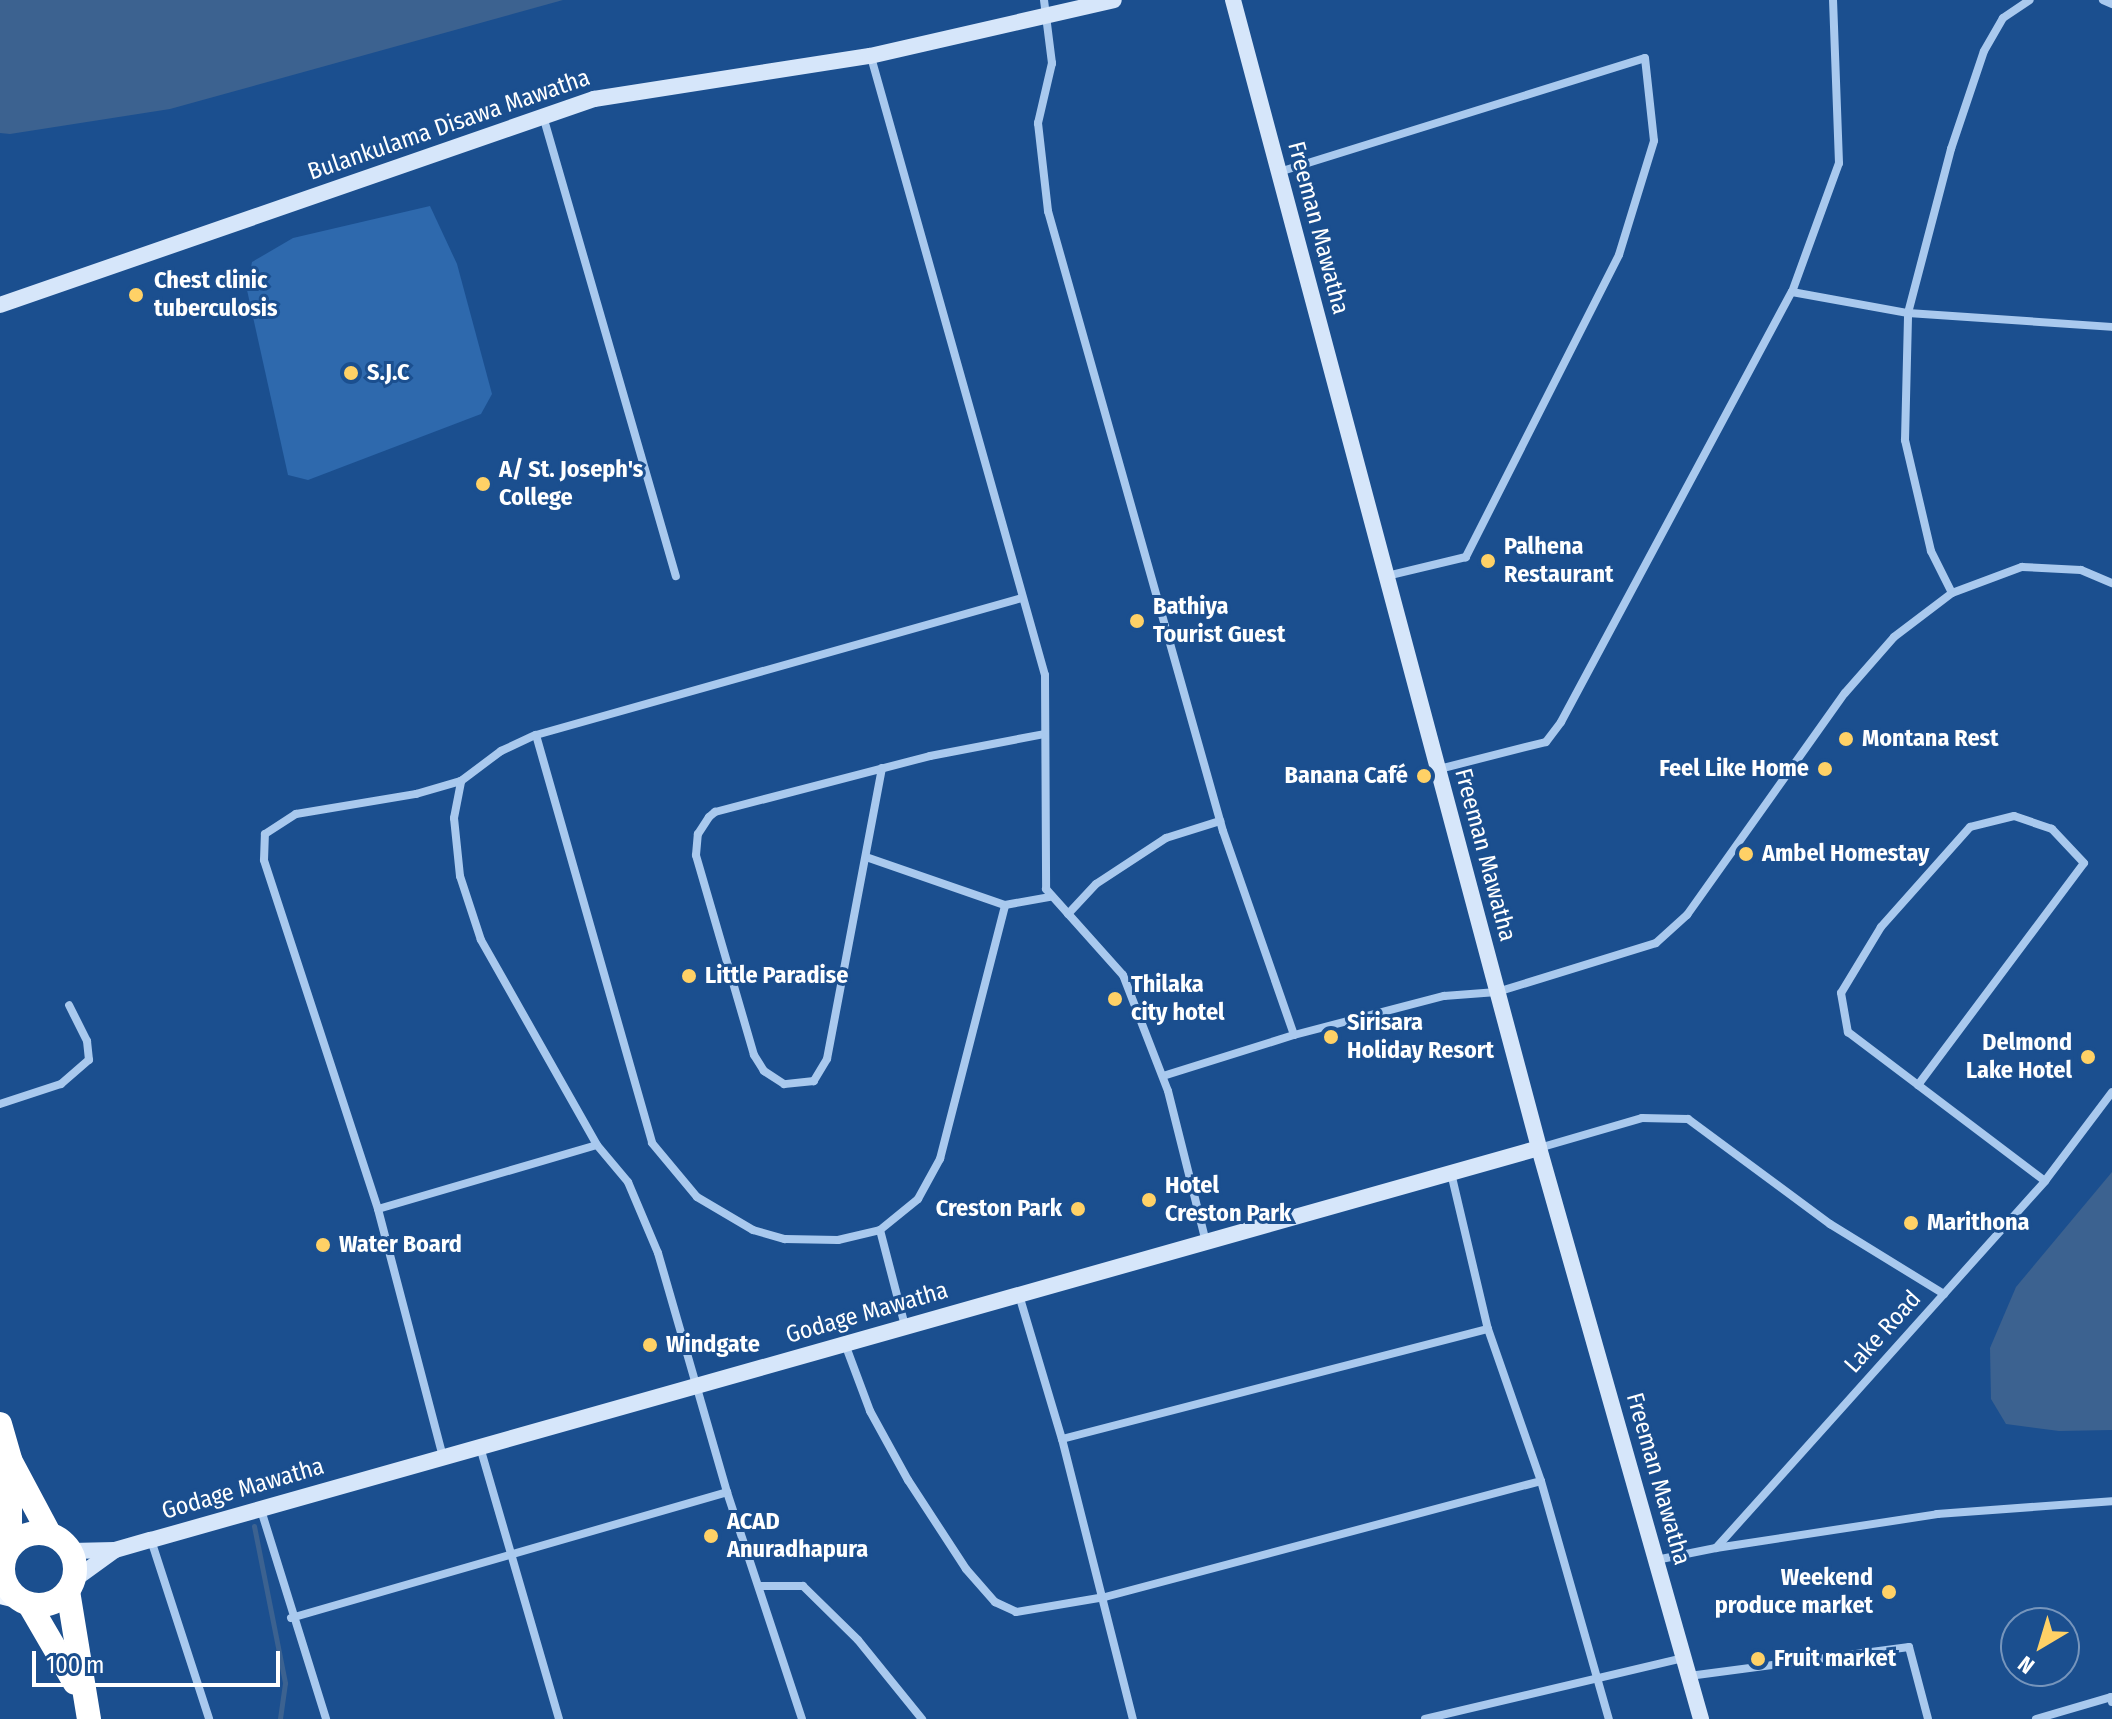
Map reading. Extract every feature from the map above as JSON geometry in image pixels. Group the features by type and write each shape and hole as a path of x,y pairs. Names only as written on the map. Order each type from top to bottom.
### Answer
{"highway":[{"path":"0,1424 10,1460 49,1533 71,1551 86,1708"},
{"path":"10,1460 4,1580 86,1708"},
{"path":"5,1555 28,1534 49,1533"},
{"path":"15,1599 49,1604 72,1585"}],"street":[{"path":"1044,0 1052,63 1038,123 1048,211 1220,821 1294,1035"},
{"name":"Bulankulama Disawa Mawatha","path":"0,305 594,99 870,56 1048,18 1114,0"},
{"name":"Freeman Mawatha","path":"1233,0 1539,1148 1701,1719"},
{"path":"1438,770 1546,742 1561,722 1792,292 1839,163 1833,0"},
{"path":"1952,593 1931,551 1905,440 1908,313 1935,203 1984,51 2003,18 2030,0"},
{"path":"2103,0 2112,4"},
{"path":"870,56 1045,675 1043,878 1050,897 1123,975 1163,1076 1206,1242"},
{"path":"1278,172 1645,58 1654,141 1619,255 1466,557 1387,576"},
{"path":"543,116 676,576"},
{"path":"1792,292 1908,313 2112,327"},
{"path":"1163,1076 1294,1035 1444,996 1497,992 1656,943 1687,915 1845,693 1894,637 1952,593 2022,567 2081,570 2112,583"},
{"path":"443,1457 378,1209 264,860 265,834 296,814 416,794 461,781 501,751 536,735 1022,598"},
{"path":"882,768 824,1069 807,1084 784,1084 764,1071 754,1055 696,855 698,834 715,812 882,768 1044,734"},
{"path":"536,735 638,1107 659,1153 697,1197 753,1230 785,1239 838,1240 880,1230 918,1199 940,1159 1005,905"},
{"path":"461,781 454,818 460,876 481,940 597,1145 628,1182 658,1253 727,1492 761,1586 802,1719"},
{"path":"1918,1085 2084,863 2052,829 2014,816 1970,827 1881,927 1841,993 1848,1032 1918,1085 2045,1181"},
{"path":"1068,914 1096,884 1166,838 1220,821"},
{"path":"866,857 1005,905 1050,897"},
{"path":"0,1104 61,1084 89,1060 87,1041 69,1005"},
{"name":"Lake Road","path":"1716,1548 2045,1181 2112,1092"},
{"path":"1539,1148 1642,1118 1688,1119 1830,1224 1944,1294"},
{"path":"378,1209 597,1145"},
{"name":"Godage Mawatha","path":"71,1551 115,1550 1539,1148"},
{"path":"1451,1173 1488,1329 1541,1481 1609,1719"},
{"path":"880,1230 905,1327"},
{"path":"1019,1295 1105,1597 1133,1719"},
{"path":"1062,1439 1488,1329"},
{"path":"845,1344 870,1411 908,1480 966,1569 995,1602 1016,1612 1105,1597 1541,1481"},
{"path":"480,1447 559,1719"},
{"path":"291,1618 727,1492"},
{"path":"1656,1560 1937,1514 2112,1501"},
{"path":"260,1509 291,1618 326,1719"},
{"path":"151,1540 209,1719"},
{"name":"Godage Mawatha","path":"72,1585 115,1550"},
{"path":"761,1586 803,1586 858,1640 922,1719"},
{"path":"1689,1676 1909,1647 1928,1719"},
{"path":"1425,1719 1684,1658"},
{"path":"2036,1719 2112,1699"}],"shaded area":[{"path":"0,0 563,0 170,109 10,134 0,133"},
{"path":"430,206 457,264 492,394 481,414 308,480 288,475 247,290 252,262 293,238"},
{"path":"2112,1172 2112,1430 2059,1431 2006,1424 1991,1399 1990,1348 2016,1287"}],"waterway":[{"path":"254,1526 285,1683 280,1719"}],"place":[{"name":"Chest clinic tuberculosis","path":"136,295"},
{"name":"S.J.C","path":"351,373"},
{"name":"A/ St. Joseph's College","path":"483,484"},
{"name":"Palhena Restaurant","path":"1488,561"},
{"name":"Bathiya Tourist Guest","path":"1137,621"},
{"name":"Montana Rest","path":"1846,739"},
{"name":"Feel Like Home","path":"1825,769"},
{"name":"Banana Café","path":"1424,776"},
{"name":"Ambel Homestay","path":"1746,854"},
{"name":"Little Paradise","path":"689,976"},
{"name":"Thilaka city hotel","path":"1115,999"},
{"name":"Sirisara Holiday Resort","path":"1331,1037"},
{"name":"Delmond Lake Hotel","path":"2088,1057"},
{"name":"Hotel Creston Park","path":"1149,1200"},
{"name":"Creston Park","path":"1078,1209"},
{"name":"Marithona","path":"1911,1223"},
{"name":"Water Board","path":"323,1245"},
{"name":"Windgate","path":"650,1345"},
{"name":"ACAD Anuradhapura","path":"711,1536"},
{"name":"Weekend produce market","path":"1889,1592"},
{"name":"Fruit market","path":"1758,1659"}]}
